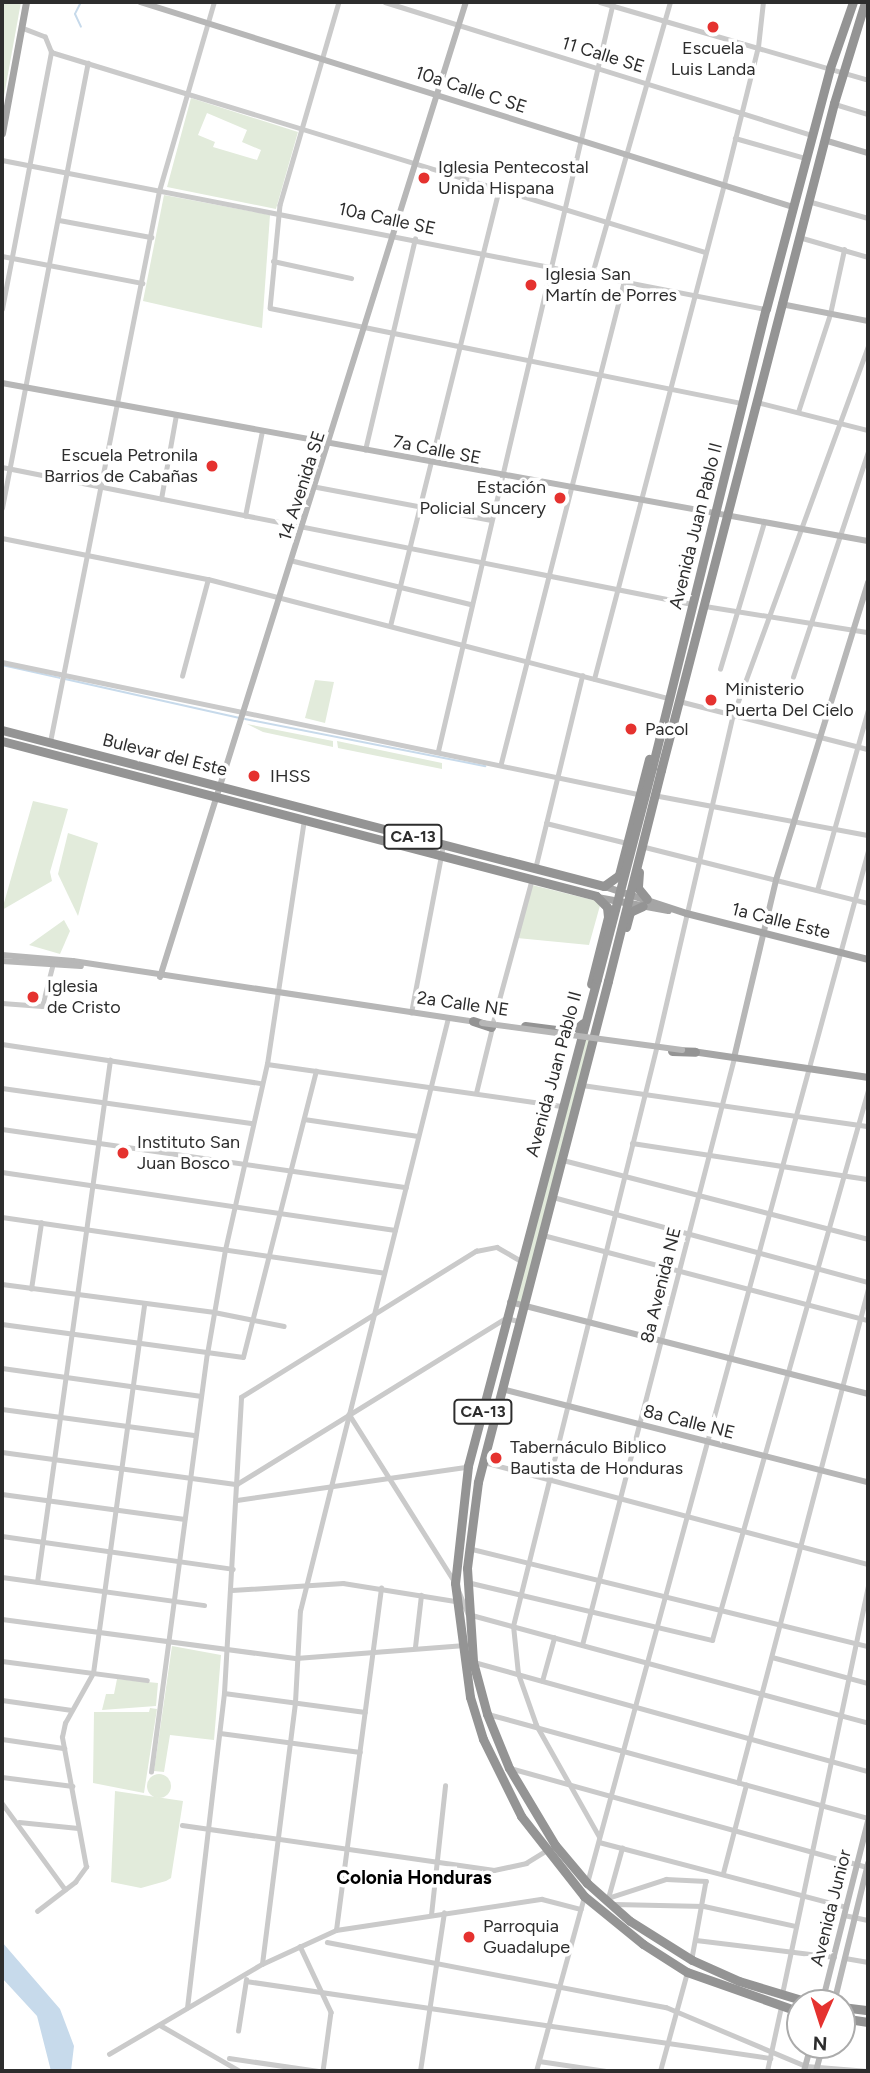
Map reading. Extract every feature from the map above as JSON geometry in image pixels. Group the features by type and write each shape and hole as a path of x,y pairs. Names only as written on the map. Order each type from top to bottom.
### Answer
{"highway":[{"name":"Avenida Juan Pablo II","path":"662,747 668,698 717,514 766,309 830,68 853,2"},
{"name":"Avenida Juan Pablo II","path":"786,2008 687,1972 655,1952 584,1896 545,1851 503,1784 483,1739 460,1645 455,1585 468,1466 510,1302 561,1106 662,747 679,701 705,606 824,139 866,4"},
{"path":"692,605 699,611 699,628"},
{"name":"Bulevar del Este","path":"2,730 604,886"},
{"name":"Bulevar del Este","path":"2,741 304,818 531,882 596,896"},
{"path":"604,886 619,875 640,794 662,747"},
{"path":"600,1009 609,995 630,912 645,902 636,881 659,796 662,747"},
{"name":"Avenida Juan Pablo II","path":"656,769 608,981 484,1462 468,1548 468,1614 473,1660 486,1714 509,1768 555,1845 587,1883 608,1902 692,1960 786,1996"},
{"path":"626,847 630,858 644,852"},
{"path":"589,1007 607,907 596,896"},
{"path":"603,936 612,931 623,939"},
{"path":"477,1022 568,1033 578,1031 586,1019"},
{"path":"597,1021 600,1034 606,1039"},
{"path":"568,1033 574,1040 575,1059"},
{"path":"589,1052 597,1042 606,1039 695,1052"},
{"path":"655,1952 685,1965 692,1960"}],"main road":[{"path":"2,134 26,2"},
{"name":"1a Calle Este","path":"604,886 645,902 868,960"},
{"name":"1a Calle Este","path":"596,896 645,902"},
{"name":"2a Calle NE","path":"682,1050 868,1077"}],"street":[{"name":"10a Calle C SE","path":"139,2 793,207"},
{"path":"50,743 159,191 214,2"},
{"path":"339,2 279,212 270,308 392,335 743,403"},
{"name":"11 Calle SE","path":"385,2 812,136"},
{"name":"14 Avenida SE","path":"160,977 220,797 466,2"},
{"path":"600,2 868,79"},
{"path":"592,274 670,2"},
{"path":"594,679 742,114 758,47 764,2"},
{"path":"438,751 549,265 613,4"},
{"path":"2,309 51,51 45,37 20,28"},
{"path":"51,51 705,252"},
{"path":"2,508 88,63"},
{"path":"834,103 868,114"},
{"path":"735,138 806,159"},
{"path":"824,139 868,153"},
{"name":"10a Calle SE","path":"2,160 766,309"},
{"path":"390,626 433,463 499,189"},
{"path":"808,201 868,218"},
{"path":"59,220 151,237"},
{"path":"799,237 868,257"},
{"path":"364,450 415,239"},
{"path":"798,412 831,314 844,250"},
{"path":"2,256 142,283"},
{"path":"273,261 351,278"},
{"path":"500,763 624,280"},
{"path":"781,304 868,321"},
{"path":"868,346 772,616 733,715 606,1251 518,1593 513,1626 518,1674 536,1725 599,1840 803,1896 868,1920"},
{"name":"7a Calle SE","path":"2,383 640,502 868,541"},
{"path":"757,401 868,430"},
{"path":"161,499 176,415"},
{"path":"245,516 262,431"},
{"path":"793,677 868,452"},
{"path":"2,467 692,605"},
{"path":"317,487 491,520"},
{"path":"720,669 764,522"},
{"path":"2,538 208,579 668,698"},
{"path":"294,561 471,604"},
{"path":"182,676 208,579"},
{"name":"8a Avenida NE","path":"582,1645 734,1058 762,932 868,582"},
{"path":"705,606 868,632"},
{"path":"2,662 640,794"},
{"path":"535,870 582,676"},
{"path":"679,701 868,749"},
{"path":"817,890 868,710"},
{"path":"659,796 868,835"},
{"path":"151,1772 206,1354 251,1123 267,1064 304,818"},
{"path":"546,823 626,847"},
{"path":"411,1013 443,845"},
{"path":"587,1883 868,851"},
{"path":"644,852 698,860 868,903"},
{"path":"476,1093 531,882"},
{"name":"2a Calle NE","path":"2,955 54,959 160,977 682,1050"},
{"path":"2,961 52,967 90,966"},
{"path":"2,1003 42,1006 52,967"},
{"path":"262,1964 295,1702 296,1658 306,1585 448,1018"},
{"path":"2,1044 260,1083"},
{"path":"37,1582 110,1060"},
{"path":"267,1064 561,1106"},
{"path":"2,1325 243,1357 316,1071"},
{"path":"582,1085 868,1126"},
{"path":"2,1088 251,1123"},
{"path":"467,1582 712,1640 741,1530 868,1090"},
{"path":"304,1119 418,1136"},
{"path":"2,1129 405,1187"},
{"path":"632,1143 868,1179"},
{"path":"562,1160 868,1239"},
{"path":"2,1172 395,1230"},
{"path":"553,1197 868,1282"},
{"path":"2,1217 384,1273"},
{"path":"31,1289 41,1223"},
{"path":"543,1235 868,1320"},
{"path":"187,2008 211,1829 228,1651 241,1398 476,1251 497,1247 521,1261"},
{"path":"2,1284 214,1312 284,1326"},
{"path":"738,1783 868,1289"},
{"path":"510,1302 868,1394"},
{"path":"37,1911 65,1889 86,1867 64,1748 65,1723 93,1673 144,1304"},
{"path":"2,1452 237,1484 348,1413 506,1318 520,1322"},
{"path":"2,1368 201,1396"},
{"name":"8a Calle NE","path":"502,1389 868,1482"},
{"path":"2,1409 195,1435"},
{"path":"348,1413 455,1585 468,1614 868,1723"},
{"path":"484,1462 868,1564"},
{"path":"237,1500 468,1466"},
{"path":"2,1494 184,1519"},
{"path":"2,1535 180,1559 233,1569"},
{"path":"468,1548 868,1646"},
{"path":"2,1577 204,1605"},
{"path":"232,1590 306,1585 381,1588 455,1601"},
{"path":"782,1995 868,1586"},
{"path":"336,1930 381,1588"},
{"path":"415,1647 421,1595"},
{"path":"2,1619 296,1658 468,1645 473,1660 868,1771"},
{"path":"542,1681 554,1638"},
{"path":"772,1657 868,1683"},
{"path":"2,1661 147,1680"},
{"path":"224,1693 365,1712"},
{"path":"2,1700 71,1710"},
{"path":"486,1714 536,1725 868,1820"},
{"path":"220,1733 360,1752"},
{"path":"2,1739 64,1748"},
{"path":"509,1768 868,1866"},
{"path":"2,1777 72,1786"},
{"path":"723,1873 746,1785"},
{"path":"430,1915 445,1786"},
{"path":"2,1803 65,1889"},
{"name":"Avenida Junior","path":"826,1989 868,1820"},
{"path":"18,1822 78,1828"},
{"path":"182,1825 507,1869 545,1851"},
{"path":"608,1902 622,1848"},
{"name":"Avenida Junior","path":"837,1989 854,1917 866,1883 868,1866"},
{"path":"608,1902 666,1879 708,1883 692,1960"},
{"path":"536,2071 584,1896"},
{"path":"109,2054 247,1972 336,1930 542,1899 581,1909"},
{"path":"608,1902 704,1906 796,1926"},
{"path":"420,2071 444,1913"},
{"path":"696,1940 834,1957"},
{"path":"327,1942 676,2011 770,2056 805,2069 868,2071"},
{"path":"300,1946 325,1995 331,2020 323,2071"},
{"path":"844,1958 868,1962"},
{"path":"239,2031 247,1972"},
{"path":"660,2071 687,1972"},
{"path":"246,1981 325,1995 770,2056"},
{"path":"767,2071 781,2007"},
{"path":"159,2025 240,2071"},
{"path":"229,2058 318,2071"},
{"path":"539,2061 607,2071"}],"green space":[{"path":"4,2 21,2 2,107 2,13"},
{"path":"191,98 298,132 276,209 167,187","holes":["207,113 247,130 242,142 261,150 257,160 213,147 215,142 198,135"]},
{"path":"164,195 270,215 262,328 143,301"},
{"path":"315,680 334,682 325,723 305,718"},
{"path":"247,724 333,741 333,747 263,732"},
{"path":"337,741 442,763 442,769 338,748"},
{"path":"33,801 68,809 50,872 52,881 2,910"},
{"path":"68,833 98,843 78,916 58,874"},
{"path":"532,885 601,902 589,945 517,938"},
{"path":"64,920 70,931 60,954 29,945"},
{"path":"581,1038 592,1041 524,1306 510,1302"},
{"path":"172,1646 221,1655 214,1740 170,1735 164,1772 154,1771"},
{"path":"117,1679 158,1683 156,1706 102,1710 106,1694 114,1694"},
{"path":"150,1708 157,1709 144,1793 93,1783 94,1712 149,1712"},
{"path":"159,1774 168,1777 171,1786 168,1795 159,1798 150,1795 147,1786 150,1777"},
{"path":"115,1791 183,1801 171,1878 141,1888 111,1882"}],"water":[{"path":"2,1942 60,2009 74,2046 71,2071 51,2071 37,2016 2,1978"}],"waterway":[{"path":"81,2 75,14 81,27"},
{"path":"2,665 60,678"},
{"path":"65,679 240,718"},
{"path":"245,719 485,766"}],"place":[{"name":"Escuela Luis Landa","path":"713,27"},
{"name":"Iglesia Pentecostal Unida Hispana","path":"424,178"},
{"name":"Iglesia San Martín de Porres","path":"531,285"},
{"name":"Escuela Petronila Barrios de Cabañas","path":"212,466"},
{"name":"Estación Policial Suncery","path":"560,498"},
{"name":"Ministerio Puerta Del Cielo","path":"711,700"},
{"name":"Pacol","path":"631,729"},
{"name":"IHSS","path":"254,776"},
{"name":"Iglesia de Cristo","path":"33,997"},
{"name":"Instituto San Juan Bosco","path":"123,1153"},
{"name":"Tabernáculo Biblico Bautista de Honduras","path":"496,1458"},
{"name":"Parroquia Guadalupe","path":"469,1937"}],"district":[{"name":"Colonia Honduras","path":"414,1878"}]}
